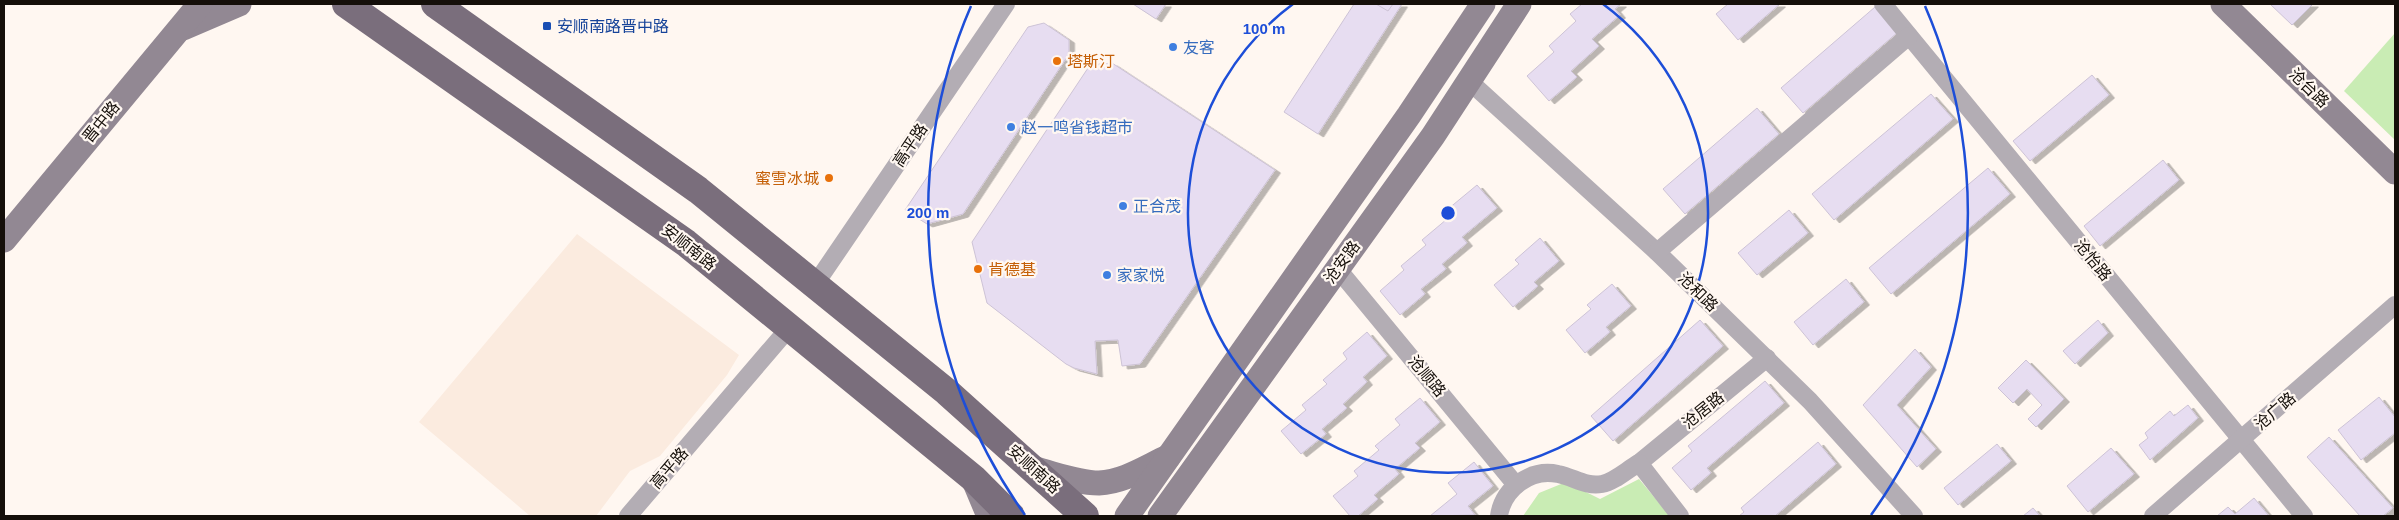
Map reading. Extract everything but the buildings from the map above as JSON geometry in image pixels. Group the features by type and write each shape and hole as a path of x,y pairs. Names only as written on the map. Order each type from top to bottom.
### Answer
{"main road":[{"name":"安顺南路","path":"346,4 686,242 973,478 1011,516"},
{"name":"安顺南路","path":"435,4 698,190 947,392 1035,469 1085,516"}],"street":[{"path":"178,4 177,30 239,4"},
{"name":"晋中路","path":"4,240 200,4"},
{"name":"高平路","path":"814,286 1006,4"},
{"name":"沧安路","path":"1127,516 1410,115 1483,4"},
{"name":"沧安路","path":"1160,516 1433,136 1519,4"},
{"name":"沧怡路","path":"1883,4 2304,516"},
{"name":"沧台路","path":"2223,4 2395,172"},
{"path":"1658,252 1909,36"},
{"name":"沧和路","path":"1469,81 1658,252 1810,401 1914,516"},
{"name":"沧顺路","path":"1337,268 1516,485"},
{"name":"沧广路","path":"2153,516 2395,305"},
{"name":"高平路","path":"628,516 789,328"},
{"name":"沧居路","path":"1639,462 1766,358"},
{"path":"1035,469 1089,482 1108,482 1126,477 1170,456"},
{"path":"1499,516 1503,501 1516,485 1525,479 1545,473 1566,476 1586,484 1604,484 1639,462 1680,516"},
{"path":"973,478 989,516"}],"shaded area":[{"path":"577,234 739,355 727,375 660,456 630,471 596,516 530,516 419,422"}],"green space":[{"path":"2395,33 2395,140 2344,91"},
{"path":"1639,479 1670,516 1523,516 1539,493 1566,482 1600,499"}],"place":[{"name":"安顺南路晋中路","path":"547,26"},
{"name":"友客","path":"1173,47"},
{"name":"塔斯汀","path":"1057,61"},
{"name":"赵一鸣省钱超市","path":"1011,127"},
{"name":"蜜雪冰城","path":"829,178"},
{"name":"正合茂","path":"1123,206"},
{"name":"肯德基","path":"978,269"},
{"name":"家家悦","path":"1107,275"}]}
